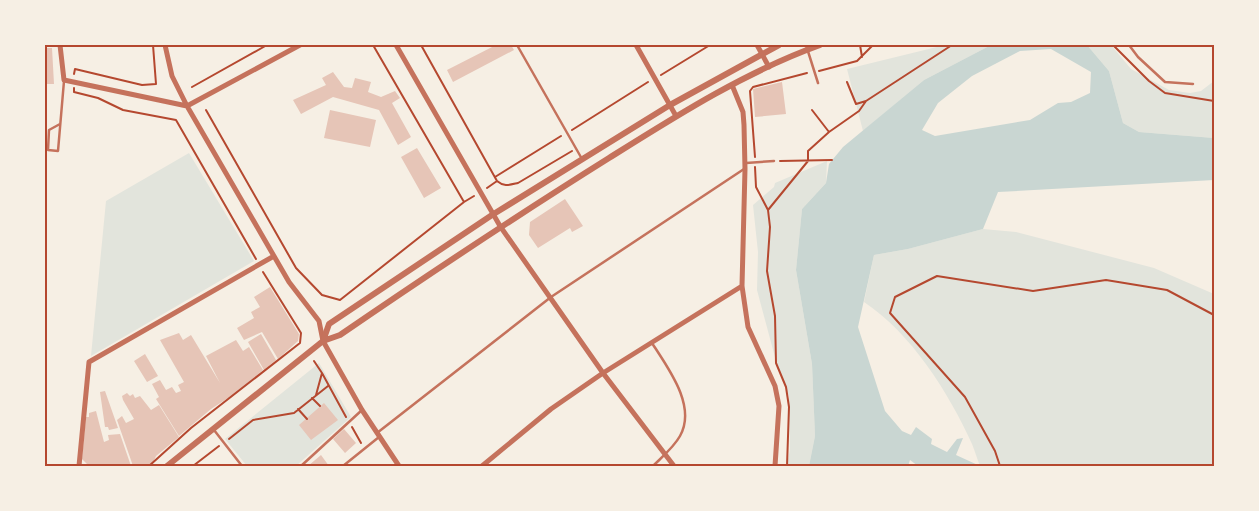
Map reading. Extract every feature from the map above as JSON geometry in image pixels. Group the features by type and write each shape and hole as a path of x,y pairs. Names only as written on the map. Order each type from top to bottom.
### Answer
{"street":[{"path":"60,45 64,80 187,106 300,45"},
{"path":"165,45 172,76 187,106 289,282 320,322 323,341 362,410 399,466"},
{"path":"396,45 492,214 603,373 674,466"},
{"path":"636,45 676,116"},
{"path":"757,45 769,67"},
{"path":"323,341 329,324 492,214 670,105 779,45"},
{"path":"167,466 323,341 340,334 500,226 676,116 807,47 820,45"},
{"path":"732,85 743,112 745,166 742,286 748,327 775,386 779,406 775,466"},
{"path":"79,466 89,362 274,256"},
{"path":"482,466 552,409 603,373 742,286"}],"lane":[{"path":"517,45 583,160"},
{"path":"1129,45 1138,57 1165,82 1193,84"},
{"path":"807,47 818,83"},
{"path":"60,124 49,130 48,150 58,151 64,80"},
{"path":"342,466 551,297 745,166 755,162 774,161"},
{"path":"652,343 682,396 686,420 680,437 654,466"},
{"path":"300,466 362,410"},
{"path":"213,429 242,466"}],"path":[{"path":"149,466 153,465 158,456 185,433 301,344 300,332 259,265 176,120 123,110 98,98 74,92 75,69 142,86 156,84 153,45"},
{"path":"192,87 267,45"},
{"path":"373,45 464,202"},
{"path":"421,45 497,181 502,185 509,186 518,183 576,148"},
{"path":"495,177 710,45"},
{"path":"860,45 862,57"},
{"path":"787,466 789,407 786,387 776,363 775,316 768,270 770,227 768,210 756,187 750,90 753,87 851,63 862,57 873,45"},
{"path":"847,82 856,104 866,101 952,45"},
{"path":"768,210 808,161 808,151 829,132 859,111 866,101"},
{"path":"206,110 296,268 326,298 340,300 353,292 464,202 497,181"},
{"path":"812,110 829,132"},
{"path":"774,161 832,160"},
{"path":"1000,466 995,451 965,397 890,313 895,297 937,276 1033,291 1106,280 1166,290 1214,315"},
{"path":"193,466 253,420 294,413 328,386 314,361"},
{"path":"316,395 322,373"},
{"path":"312,398 320,406"},
{"path":"298,409 307,419"},
{"path":"206,445 212,451"}],"shaded area":[{"path":"945,45 991,45 924,80 863,131 847,69"},
{"path":"991,45 1087,45 1109,71 1123,123 1139,132 1214,138 1214,180 998,192 983,229 908,249 874,255 858,327 885,411 902,431 911,435 916,427 932,439 931,444 947,452 957,439 963,438 956,455 980,466 918,466 910,460 908,466 809,466 815,436 812,364 796,270 802,209 826,183 829,164 843,147 924,80","holes":["1051,49 1091,72 1090,93 1071,102 1058,103 1030,120 935,136 922,130 938,103 972,76 1020,51"]},
{"path":"1087,45 1111,45 1131,69 1169,90 1190,93 1201,91 1214,81 1214,138 1139,132 1123,123 1109,71"},
{"path":"189,153 254,261 91,356 106,201"},
{"path":"827,161 826,183 802,209 796,270 812,364 815,436 809,466 787,466 790,449 789,396 776,361 757,290 758,252 753,205 774,187 775,183"},
{"path":"983,229 1016,232 1154,268 1214,294 1214,466 980,466 963,425 927,366 897,330 864,302 874,255 908,249"},
{"path":"319,363 351,417 296,466 247,466 225,439"}],"building":[{"path":"496,45 511,45 514,50 453,82 447,70"},
{"path":"45,48 52,48 54,84 45,84"},
{"path":"333,72 344,87 352,88 355,78 371,82 368,92 381,97 395,91 400,98 392,103 411,137 398,145 379,110 333,97 301,114 293,100 326,85 322,78"},
{"path":"782,82 786,114 755,117 753,89"},
{"path":"330,110 376,120 370,147 324,138"},
{"path":"417,148 441,188 424,198 401,157"},
{"path":"565,199 583,226 572,232 570,228 538,248 529,235 530,222"},
{"path":"270,287 299,334 298,341 278,359 262,332 244,340 237,328 254,318 251,312 260,307 254,297"},
{"path":"179,333 183,340 191,335 220,383 206,356 236,340 243,351 249,347 263,370 229,399 211,409 179,436 156,399 159,397 152,384 160,380 166,390 172,387 176,393 181,391 178,385 184,382 160,340"},
{"path":"261,334 276,360 264,370 248,342"},
{"path":"145,354 158,376 147,382 134,361"},
{"path":"105,391 118,428 109,430 108,427 105,427 100,392"},
{"path":"127,393 130,396 133,394 135,398 140,396 151,410 159,405 179,437 156,456 152,465 133,466 117,420 122,416 126,423 134,419 123,400 122,396"},
{"path":"324,403 338,420 311,440 299,425"},
{"path":"96,411 104,442 109,440 108,435 120,434 131,466 89,466 82,459 86,417 89,417 89,413"},
{"path":"344,429 356,443 345,453 333,439"},
{"path":"321,455 329,466 308,466"}]}
